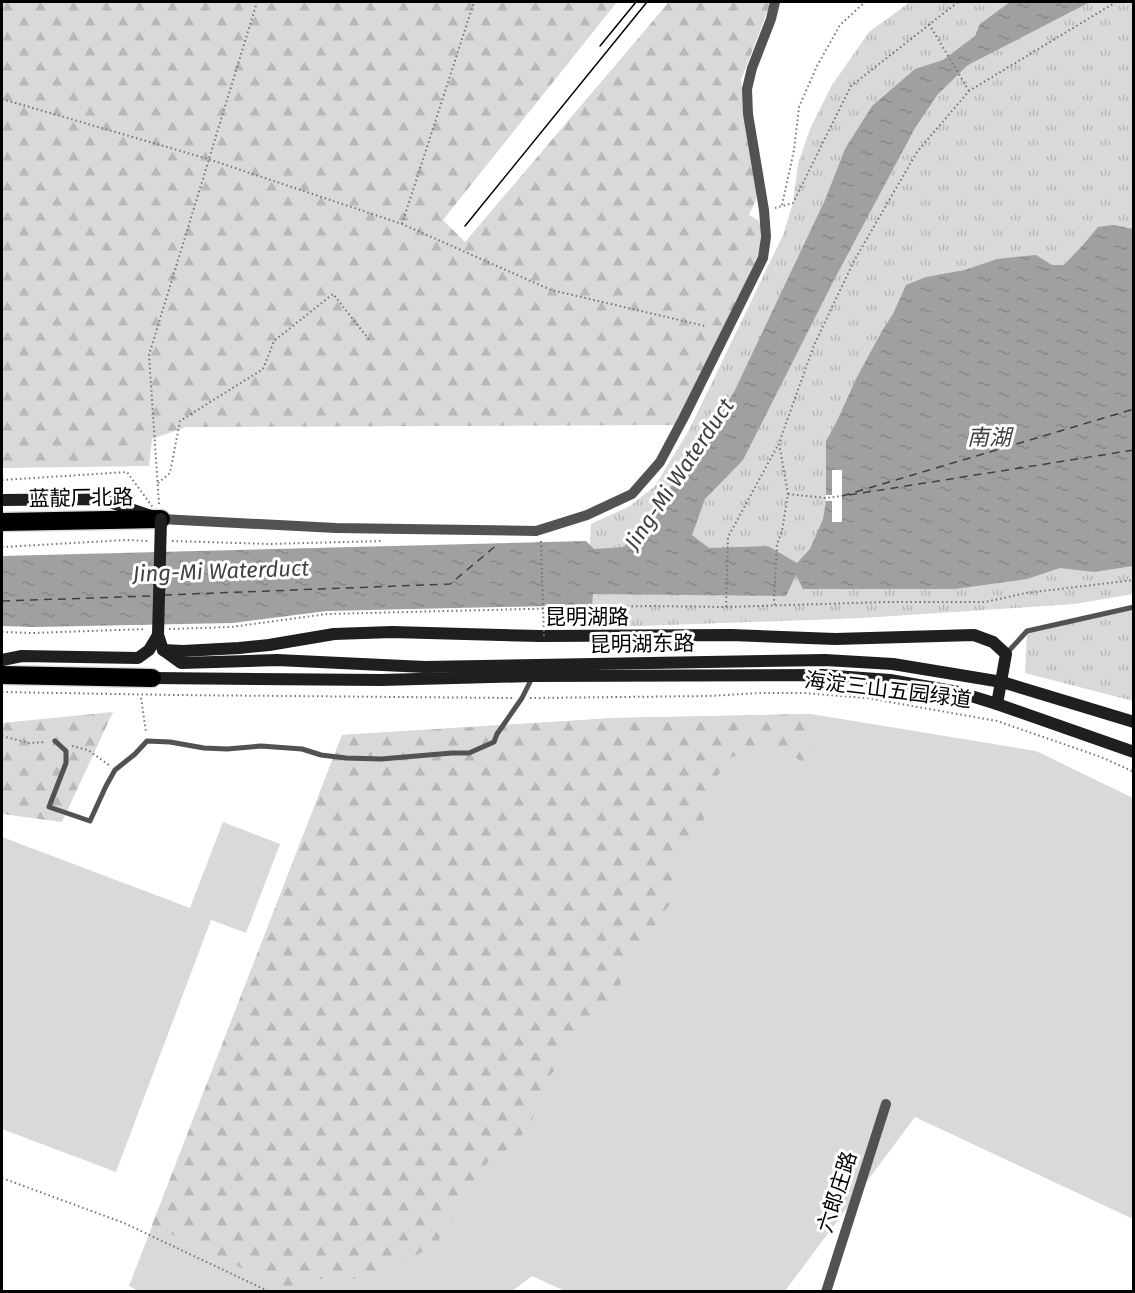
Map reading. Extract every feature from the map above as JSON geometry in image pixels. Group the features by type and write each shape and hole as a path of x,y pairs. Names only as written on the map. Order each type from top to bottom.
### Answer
{"highway":[{"name":"蓝靛厂北路","path":"2,522 160,519"},
{"path":"8,676 152,678"}],"main road":[{"path":"2,500 101,499 160,519 156,631 149,650 138,658 22,656 2,660"},
{"path":"156,631 163,650"},
{"name":"昆明湖路","path":"163,650 239,648 334,634 392,632 544,636 731,635 835,639 974,635 993,642 1006,654"},
{"name":"昆明湖东路","path":"163,650 180,663 277,660 425,667 825,660 893,664 1002,682 1134,722"},
{"path":"998,704 1006,654"},
{"name":"昆明湖东路","path":"152,678 381,680 533,676 822,675 890,680 958,692 1134,752"}],"street":[{"path":"160,519 336,528 536,531 587,515 632,494 660,462 763,258 766,237 764,210 748,114 747,89 775,2"},
{"name":"六郎庄路","path":"826,1292 886,1104"}],"lane":[{"path":"1006,654 1027,631 1134,607"},
{"path":"55,741 66,751 66,764 49,807 90,821 115,770 147,741 170,742 204,748 261,746 302,749 321,755 346,758 381,759 469,753 494,742 533,676"}],"path":[{"path":"160,519 148,355 257,2"},
{"path":"402,224 474,2"},
{"path":"782,206 794,150 799,107 817,66 840,25 865,2"},
{"path":"764,210 793,203 851,87 958,2"},
{"path":"726,607 728,537 779,443 814,345 854,261 917,152 969,91 1116,2"},
{"path":"929,24 969,91"},
{"path":"2,99 208,159 402,224 551,290 705,326"},
{"path":"158,483 170,473 180,421 263,369 274,341 333,294 371,342"},
{"path":"776,605 774,599 777,544 782,531 788,494 779,443"},
{"path":"2,480 127,472 160,519"},
{"path":"788,494 826,498 842,496"},
{"path":"541,529 544,636"},
{"path":"2,547 126,540 148,541"},
{"path":"170,541 270,544 384,541"},
{"path":"2,632 156,631 231,627 327,614 648,606 726,607 888,602 985,602 1026,593 1134,580"},
{"name":"海淀三山五园绿道","path":"2,692 522,698 803,693 867,698 997,721 1101,757 1134,772"},
{"path":"141,698 147,741"},
{"path":"2,1178 124,1223 270,1292"}],"green space":[{"path":"2,2 617,2 443,220 465,242 669,2 771,2 741,80 758,195 749,215 758,220 761,226 759,260 676,425 186,427 152,439 149,466 2,468"},
{"path":"910,2 1133,2 1133,594 1075,604 863,618 585,628 591,524 630,506 655,486 689,430 783,235 793,203 798,164 810,129 832,85 869,32"},
{"path":"1133,607 1133,701 1025,673 1027,631"},
{"path":"113,712 62,822 2,814 2,723"},
{"path":"811,714 1036,751 1133,798 1133,1219 915,1117 785,1291 565,1291 532,1276 511,1292 140,1292 129,1286 342,735 615,718"},
{"path":"811,714 812,767 778,748 754,749 729,758 710,788 702,828 684,850 675,876 675,897 624,964 620,989 606,1008 576,1032 568,1052 546,1081 530,1126 510,1148 488,1162 436,1244 395,1267 355,1279 319,1279 285,1289 152,1225 342,735 615,718"},
{"path":"223,822 280,844 246,933 211,920 116,1172 2,1129 2,837 190,908"}],"water":[{"path":"1010,2 1090,2 968,65 938,94 915,128 834,280 743,460 705,499 692,535 709,548 768,546 797,563 810,549 823,519 826,501 826,441 906,285 926,277 965,270 997,259 1036,255 1052,265 1064,265 1098,227 1113,225 1133,229 1133,566 1094,572 1060,568 1027,579 955,589 803,589 796,575 786,596 593,594 592,605 327,611 233,623 2,626 2,556 586,541 594,549 624,547 658,505 734,392 825,200 845,149 872,106 915,69 943,60 975,36 980,24"}],"pier":[{"path":"832,470 842,470 842,522 832,522 832,501 826,501 826,495 832,495"}],"ferry route":[{"path":"842,496 1134,409"},
{"path":"849,495 1134,450"},
{"path":"164,595 450,584 498,544"},
{"path":"2,601 153,596"}],"tram line":[{"path":"600,46 636,2"},
{"path":"465,226 647,2"}],"water label":[{"name":"南湖","path":"989,437"},
{"name":"Jing-Mi Waterduct","path":"679,474"},
{"name":"Jing-Mi Waterduct","path":"221,571"}]}
